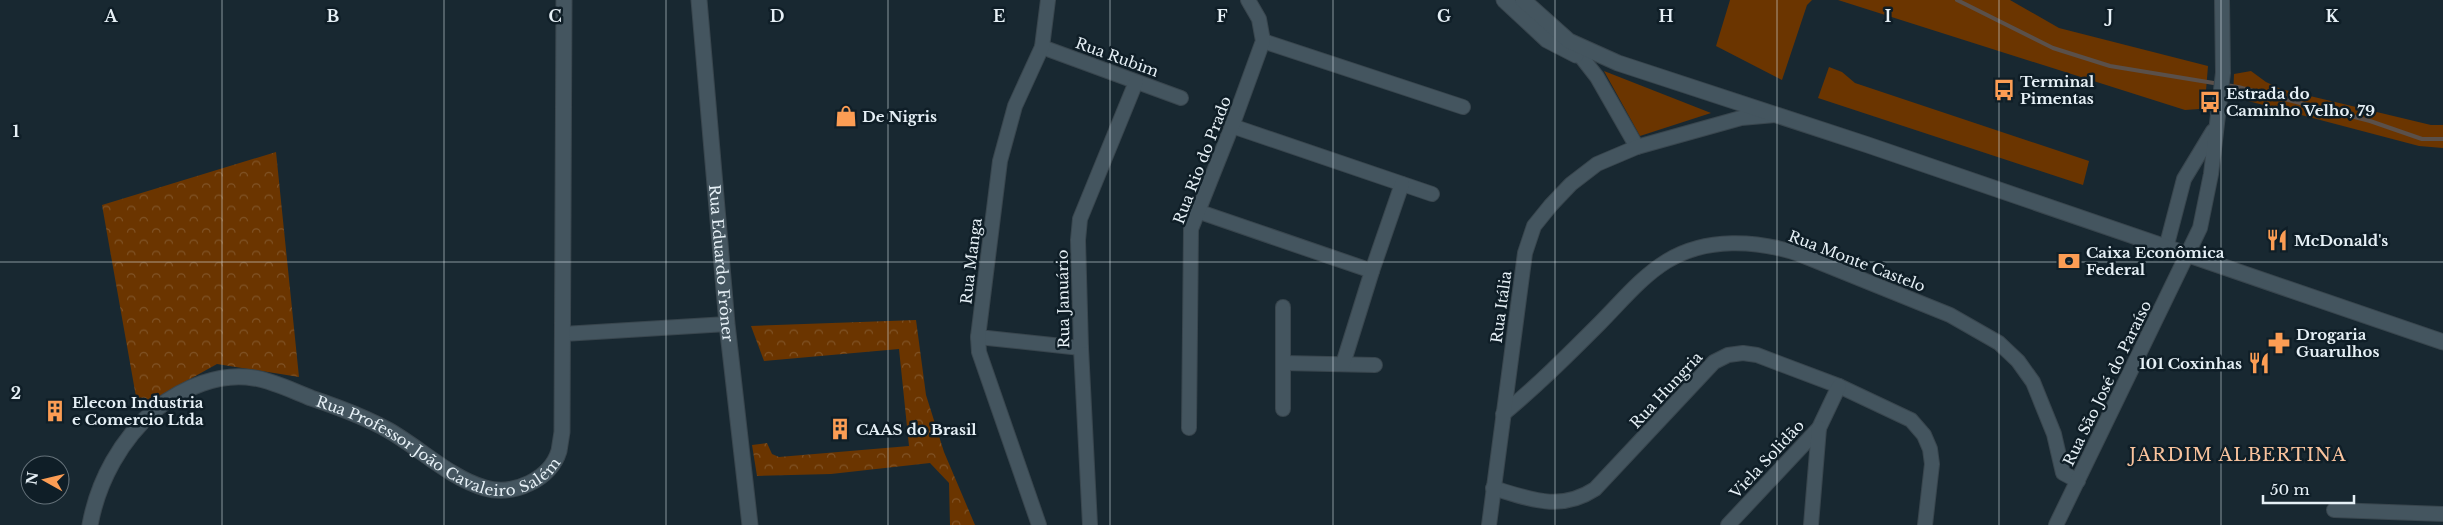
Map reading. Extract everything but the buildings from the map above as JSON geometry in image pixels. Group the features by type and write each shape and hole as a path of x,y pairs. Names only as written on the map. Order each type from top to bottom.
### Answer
{"main road":[{"name":"Rua Professor João Cavaleiro Salém","path":"90,525 95,499 111,464 150,414 186,390 206,382 233,377 255,378 354,413 388,430 463,478 485,488 502,491 521,488 537,480 549,468 558,452 562,432 564,0"},
{"name":"Rua Eduardo Frôner","path":"699,0 727,324 750,525"},
{"path":"1504,0 1547,40 1582,58 1713,103 1778,115"},
{"path":"1523,0 1569,41 1618,63 1778,115 2188,256 2255,276 2443,342"}],"street":[{"name":"Rua Manga","path":"1039,525 979,352 978,336 1002,154 1015,106 1042,47 1048,0"},
{"path":"1248,0 1256,11 1263,41 1463,108"},
{"name":"Rua São José do Paraíso","path":"2056,525 2200,228 2211,174 2223,73 2222,0"},
{"name":"Rua Rio do Prado","path":"1189,428 1191,229 1263,41"},
{"path":"1569,41 1597,78 1637,147"},
{"name":"Rua Rubim","path":"1042,47 1181,98"},
{"name":"Rua Januário","path":"1090,525 1081,348 1078,240 1080,219 1136,82"},
{"name":"Rua Itália","path":"1489,525 1526,253 1534,226 1551,205 1577,179 1597,164 1637,147 1741,118 1778,115"},
{"path":"1232,126 1432,194"},
{"path":"2166,248 2184,179 2216,126"},
{"path":"1343,364 1402,184"},
{"path":"1197,211 1372,271"},
{"name":"Rua Monte Castelo","path":"1503,414 1544,378 1646,278 1667,261 1706,246 1753,243 1778,247 1799,254 1950,314 1999,342 2018,361 2033,382 2054,434 2063,473 2078,481"},
{"path":"1283,307 1283,409"},
{"path":"563,334 727,324"},
{"path":"978,336 1081,348"},
{"name":"Rua Hungria","path":"1493,488 1531,500 1566,502 1581,498 1595,489 1714,362 1728,355 1742,353 1757,355 1839,386 1911,420 1924,435 1930,449 1932,464 1925,525"},
{"path":"1284,363 1375,365"},
{"name":"Viela Solidão","path":"1728,525 1819,428 1839,386"},
{"path":"1811,525 1819,428"},
{"path":"2334,510 2443,514"}],"green space":[{"path":"1730,0 1812,0 1807,5 1782,80 1716,46"},
{"path":"1838,0 2010,0 2059,28 2208,66 2205,103 2199,109 2185,110"},
{"path":"1829,67 1842,72 1855,83 2089,161 2083,185 1818,98"},
{"path":"1604,71 1711,113 1640,136"},
{"path":"2251,71 2266,82 2281,89 2431,125 2443,125 2443,148 2419,146 2233,97 2234,74"},
{"path":"276,152 299,377 217,364 138,408 102,205"},
{"path":"916,320 926,395 944,452 975,525 950,525 949,483 930,463 831,474 757,476 752,445 767,443 772,454 779,457 909,446 899,349 764,361 751,326"}],"waterway":[{"path":"1957,0 2053,48 2110,66 2238,87 2370,121 2422,139 2443,139"}],"place":[{"name":"Terminal Pimentas","path":"2004,90"},
{"name":"Estrada do Caminho Velho, 79","path":"2210,102"},
{"name":"De Nigris","path":"846,116"},
{"name":"McDonald's","path":"2277,240"},
{"name":"Caixa Econômica Federal","path":"2069,261"},
{"name":"Drogaria Guarulhos","path":"2279,343"},
{"name":"101 Coxinhas","path":"2259,363"},
{"name":"Elecon Industria e Comercio Ltda","path":"55,411"},
{"name":"CAAS do Brasil","path":"840,429"}],"district":[{"name":"JARDIM ALBERTINA","path":"2238,455"}]}
